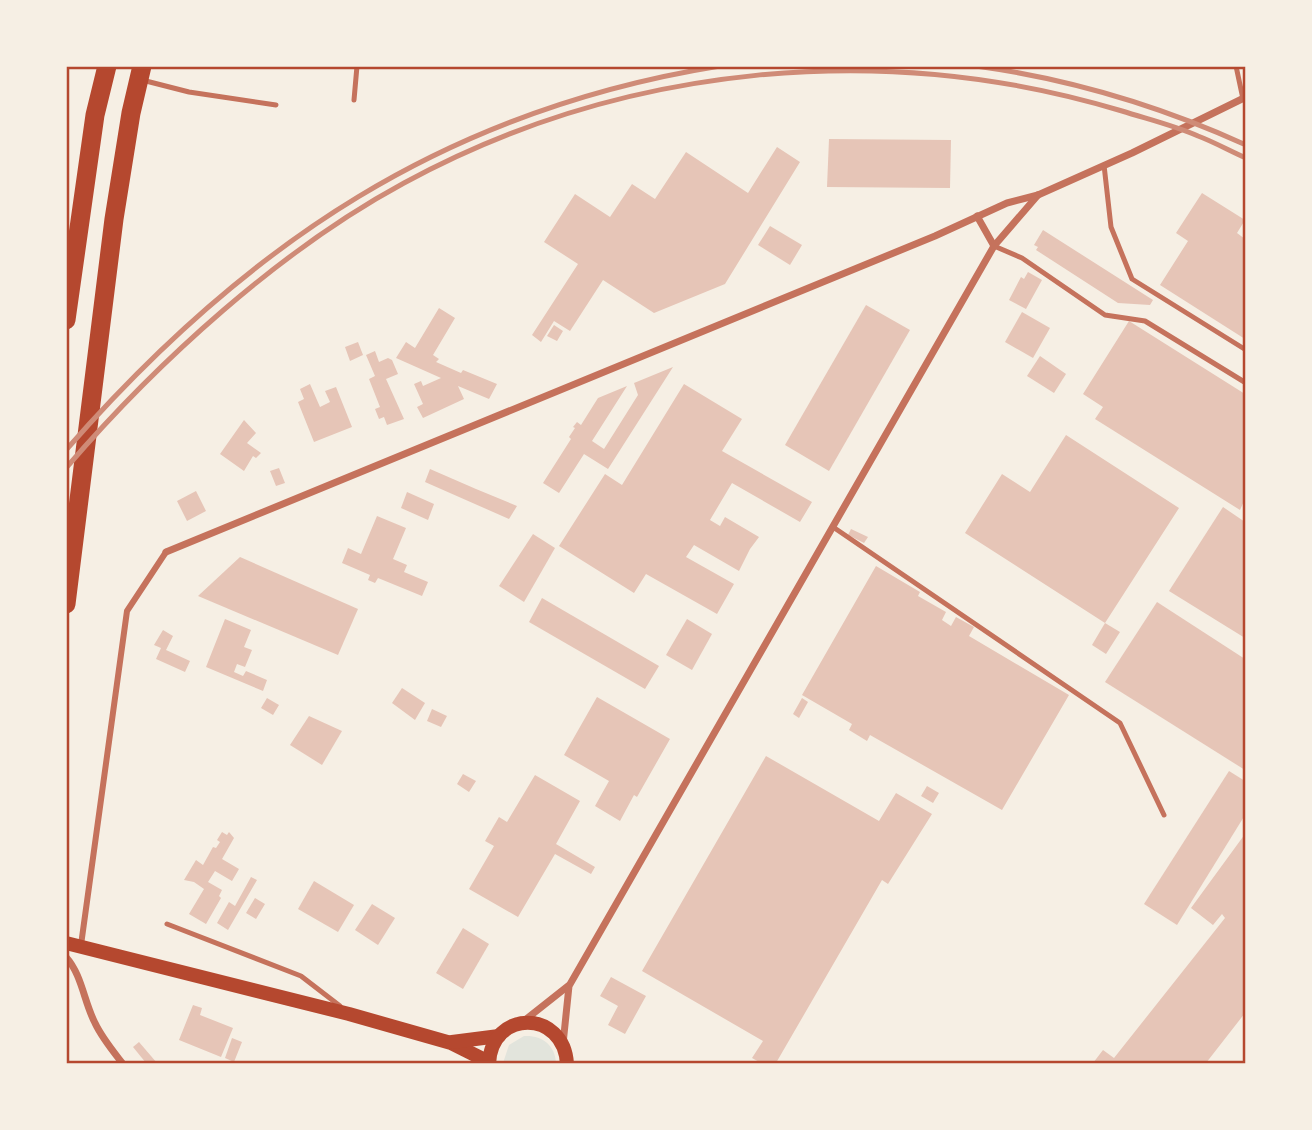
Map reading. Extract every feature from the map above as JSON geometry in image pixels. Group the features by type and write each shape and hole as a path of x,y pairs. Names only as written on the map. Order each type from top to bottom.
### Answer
{"highway":[{"path":"66,320 95,115 107,66"},
{"path":"66,604 114,219 131,113 141,73"}],"main road":[{"path":"74,944 349,1014 450,1043 489,1063 490,1053 505,1029 522,1023 542,1025 550,1029 564,1044 567,1063"},
{"path":"450,1043 499,1035"}],"street":[{"path":"74,944 127,611 166,552 1007,203 1038,195 1164,138 1244,98"},
{"path":"522,1023 569,986 994,246 1038,195"},
{"path":"977,216 994,246"},
{"path":"66,957 78,977 94,1022 123,1063"},
{"path":"564,1044 569,986"}],"lane":[{"path":"354,100 358,66"},
{"path":"1236,66 1244,98"},
{"path":"141,73 189,92 276,105"},
{"path":"1104,165 1111,227 1132,279 1245,350"},
{"path":"994,246 1023,258 1105,315 1144,321 1245,383"},
{"path":"833,527 1120,723 1164,815"},
{"path":"167,924 302,976 349,1014"}],"shaded area":[{"path":"524,1036 536,1037 546,1042 553,1051 556,1063 503,1063 509,1045"}],"building":[{"path":"829,139 951,140 950,188 827,187"},
{"path":"777,147 800,162 725,284 654,313 603,280 570,331 554,321 541,342 532,335 578,264 544,242 575,194 610,217 632,184 655,199 686,152 748,193"},
{"path":"1202,193 1245,220 1237,233 1245,239 1245,339 1160,285 1188,241 1176,233"},
{"path":"770,226 802,245 790,265 758,245"},
{"path":"1043,230 1153,300 1150,305 1118,303 1036,250 1038,247 1034,245"},
{"path":"1028,272 1042,280 1026,309 1009,300 1021,277 1024,279"},
{"path":"866,305 910,330 829,471 785,445"},
{"path":"439,308 455,318 433,355 439,359 436,362 497,384 489,399 458,386 464,399 423,418 417,407 423,404 414,384 421,381 423,386 441,378 396,358 406,342 415,348"},
{"path":"1022,312 1050,328 1033,358 1005,342"},
{"path":"1129,321 1245,394 1245,499 1240,510 1095,419 1103,407 1083,394"},
{"path":"554,325 563,331 557,341 547,336"},
{"path":"358,342 363,355 350,361 345,347"},
{"path":"375,351 379,362 388,358 392,360 398,374 386,379 404,419 387,425 384,417 379,419 375,409 380,407 369,379 375,376 366,355"},
{"path":"1040,356 1066,374 1054,393 1027,376"},
{"path":"673,367 608,469 584,454 559,493 543,483 571,439 569,437 575,428 573,427 577,422 581,425 598,398 627,386 592,441 604,449 638,395 634,383"},
{"path":"310,384 320,407 330,402 325,391 336,387 352,427 314,442 298,402 304,399 300,389"},
{"path":"684,384 742,419 722,451 812,502 800,522 732,483 710,520 720,526 725,517 759,537 739,571 694,545 686,557 734,584 717,614 646,574 634,593 559,546 605,474 622,485"},
{"path":"244,420 256,433 247,443 261,453 256,458 253,456 244,471 220,454"},
{"path":"1066,435 1179,508 1105,623 965,533 1002,474 1030,492"},
{"path":"279,468 285,483 276,486 270,471"},
{"path":"430,469 517,506 509,519 425,482"},
{"path":"196,491 206,511 187,521 177,501"},
{"path":"407,492 434,504 428,520 401,508"},
{"path":"1223,507 1245,522 1245,638 1169,591"},
{"path":"377,516 406,528 393,559 407,565 404,572 428,582 422,596 378,578 375,583 368,580 370,575 342,563 348,548 361,554"},
{"path":"851,529 868,537 864,543 848,535"},
{"path":"533,534 555,548 524,602 499,586"},
{"path":"240,557 358,609 338,655 198,596"},
{"path":"876,566 920,592 918,596 946,612 942,620 951,626 956,617 974,627 969,636 1069,695 1002,810 870,735 867,741 849,730 852,724 802,695"},
{"path":"542,598 659,666 645,689 529,622"},
{"path":"1157,602 1245,659 1245,770 1105,682"},
{"path":"225,619 251,630 244,647 252,650 245,667 237,664 234,672 243,676 246,671 267,680 263,691 206,667"},
{"path":"687,619 712,634 692,670 666,655"},
{"path":"1105,623 1120,632 1106,654 1092,645"},
{"path":"163,630 173,636 166,650 190,661 185,672 156,659 161,648 154,645"},
{"path":"402,688 425,703 415,720 392,703"},
{"path":"597,697 670,739 620,821 595,806 609,781 564,755"},
{"path":"267,698 279,705 273,715 261,708"},
{"path":"802,698 808,702 799,718 793,714"},
{"path":"432,709 447,716 441,727 427,721"},
{"path":"309,716 342,731 322,765 290,745"},
{"path":"766,756 879,821 896,793 932,814 888,884 882,880 776,1063 761,1063 752,1058 763,1041 642,971"},
{"path":"1229,771 1245,781 1245,815 1177,925 1144,904"},
{"path":"463,774 476,781 469,792 457,784"},
{"path":"535,775 580,801 556,844 595,867 591,874 555,854 518,917 469,889 494,846 485,841 499,817 507,822"},
{"path":"927,786 939,793 933,803 921,796"},
{"path":"222,832 227,835 229,832 234,838 222,859 239,869 232,881 215,871 208,882 222,890 219,896 221,898 206,924 189,914 204,889 194,882 184,880 196,860 203,865 213,847 216,848 220,842 217,840"},
{"path":"1245,834 1245,1013 1206,1063 1093,1063 1103,1050 1114,1058 1225,918 1222,914 1213,925 1191,908"},
{"path":"251,877 257,880 228,930 217,923 229,902 235,906"},
{"path":"314,881 354,905 338,932 298,909"},
{"path":"255,898 265,904 256,919 246,913"},
{"path":"372,904 395,918 378,945 355,930"},
{"path":"463,928 489,944 463,989 436,973"},
{"path":"611,977 646,996 625,1034 608,1025 618,1006 600,996"},
{"path":"193,1005 202,1008 200,1015 233,1028 221,1057 179,1040"},
{"path":"232,1038 242,1042 234,1062 225,1058"},
{"path":"139,1042 157,1063 146,1063 133,1047"}],"railway":[{"path":"66,450 135,376 206,309 280,249 358,197 440,152 528,115 621,87 720,66"},
{"path":"976,66 1080,86 1148,106 1246,145"},
{"path":"66,468 181,348 267,274 312,241 404,183 488,143 575,111 665,89 756,75 848,71 940,75 1032,89 1122,111 1189,132 1246,158"}]}
